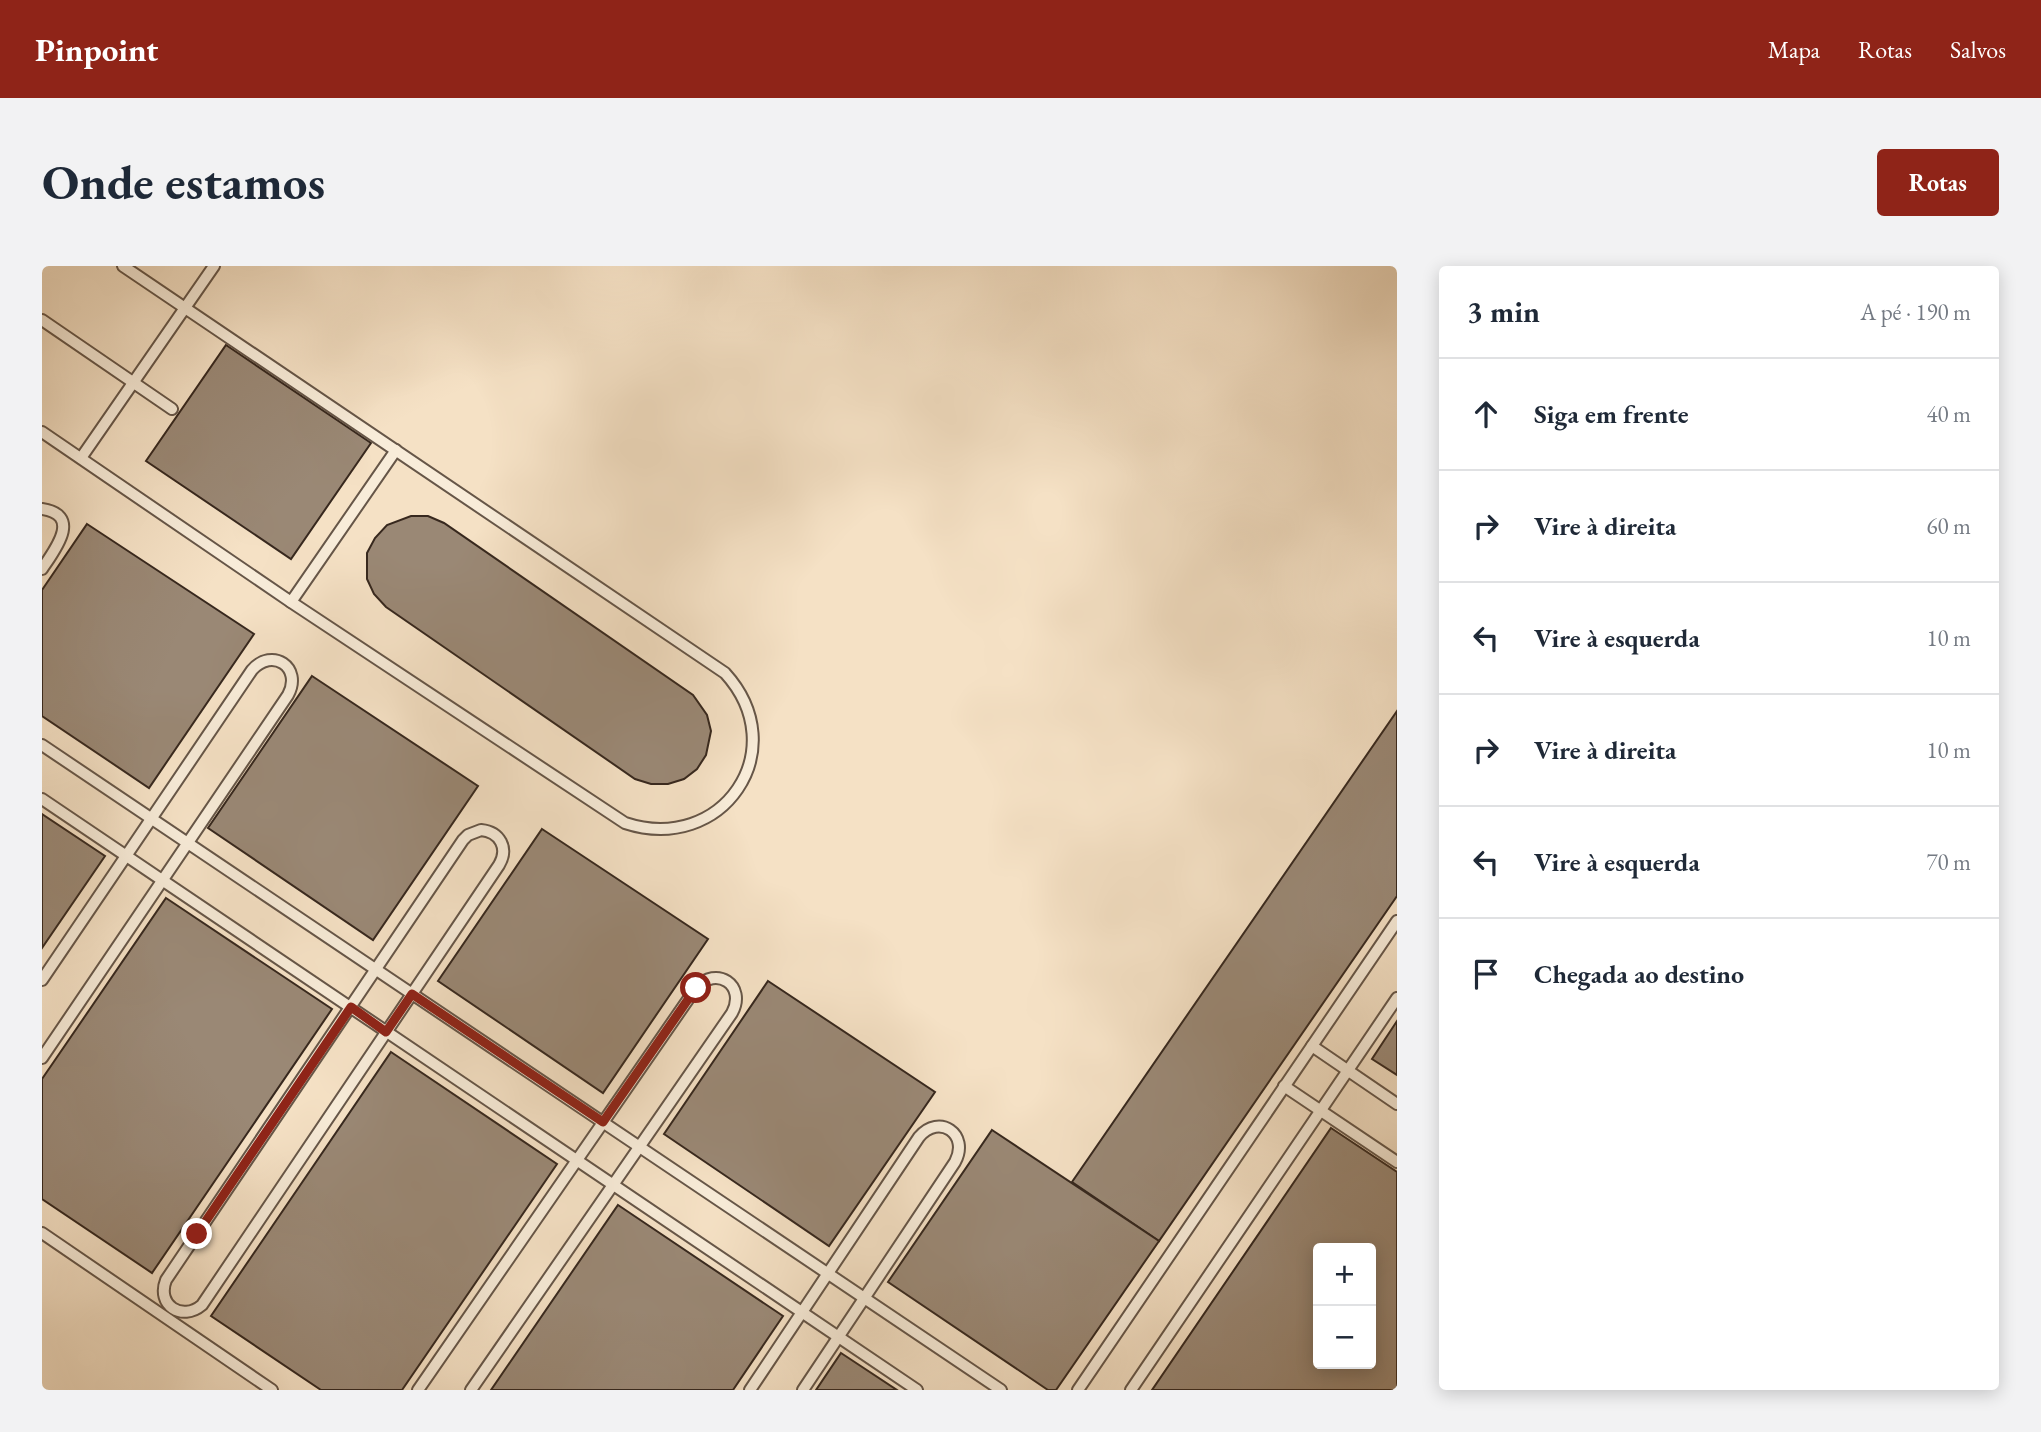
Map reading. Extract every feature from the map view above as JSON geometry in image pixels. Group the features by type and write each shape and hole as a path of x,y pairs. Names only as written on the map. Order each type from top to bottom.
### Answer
{"lane":[{"path":"42,432 290,602 625,823 654,830 684,827 712,815 738,789 748,769 752,755 752,726 743,697 725,673 123,266"},
{"path":"81,458 214,266"},
{"path":"42,320 172,409"},
{"path":"290,602 396,450"},
{"path":"42,509 54,513 63,524 64,531 63,538 42,569"},
{"path":"42,980 257,665 270,660 283,664 292,675 293,682 288,695 42,1058"},
{"path":"42,745 1001,1390"},
{"path":"42,799 917,1390"},
{"path":"481,830 495,834 503,845 503,859 412,994 202,1305 190,1313 182,1313 170,1307 163,1294 166,1280 468,835 481,830"},
{"path":"1078,1390 1397,920"},
{"path":"418,1390 701,983 714,978 728,981 733,986 737,999 732,1013 471,1390"},
{"path":"1131,1390 1397,998"},
{"path":"1312,1046 1397,1104"},
{"path":"1284,1086 1397,1162"},
{"path":"750,1390 923,1132 937,1126 950,1130 959,1141 959,1155 803,1390"},
{"path":"42,1233 272,1390"}],"building":[{"path":"226,345 371,443 291,559 146,461"},
{"path":"411,516 428,516 444,523 693,695 707,715 711,731 706,755 697,769 684,779 668,784 651,784 635,779 386,607 374,594 367,579 367,553 375,538 387,525"},
{"path":"87,524 254,634 149,788 42,716 42,590"},
{"path":"312,676 478,786 373,940 208,828"},
{"path":"1397,711 1397,896 1159,1241 1072,1182"},
{"path":"42,814 105,856 42,948"},
{"path":"542,829 708,939 603,1093 438,981"},
{"path":"166,898 332,1009 152,1273 42,1199 42,1079"},
{"path":"768,981 935,1092 829,1246 664,1134"},
{"path":"1397,1021 1397,1075 1372,1059"},
{"path":"391,1052 557,1164 402,1390 321,1390 211,1316"},
{"path":"1331,1128 1397,1172 1395,1390 1152,1390"},
{"path":"992,1130 1159,1241 1056,1390 1048,1390 888,1282"},
{"path":"618,1205 783,1316 733,1390 491,1390"},
{"path":"841,1353 897,1390 816,1390"}],"route":[{"path":"197,1234 351,1007 386,1032 412,994 603,1122 696,988"}]}
